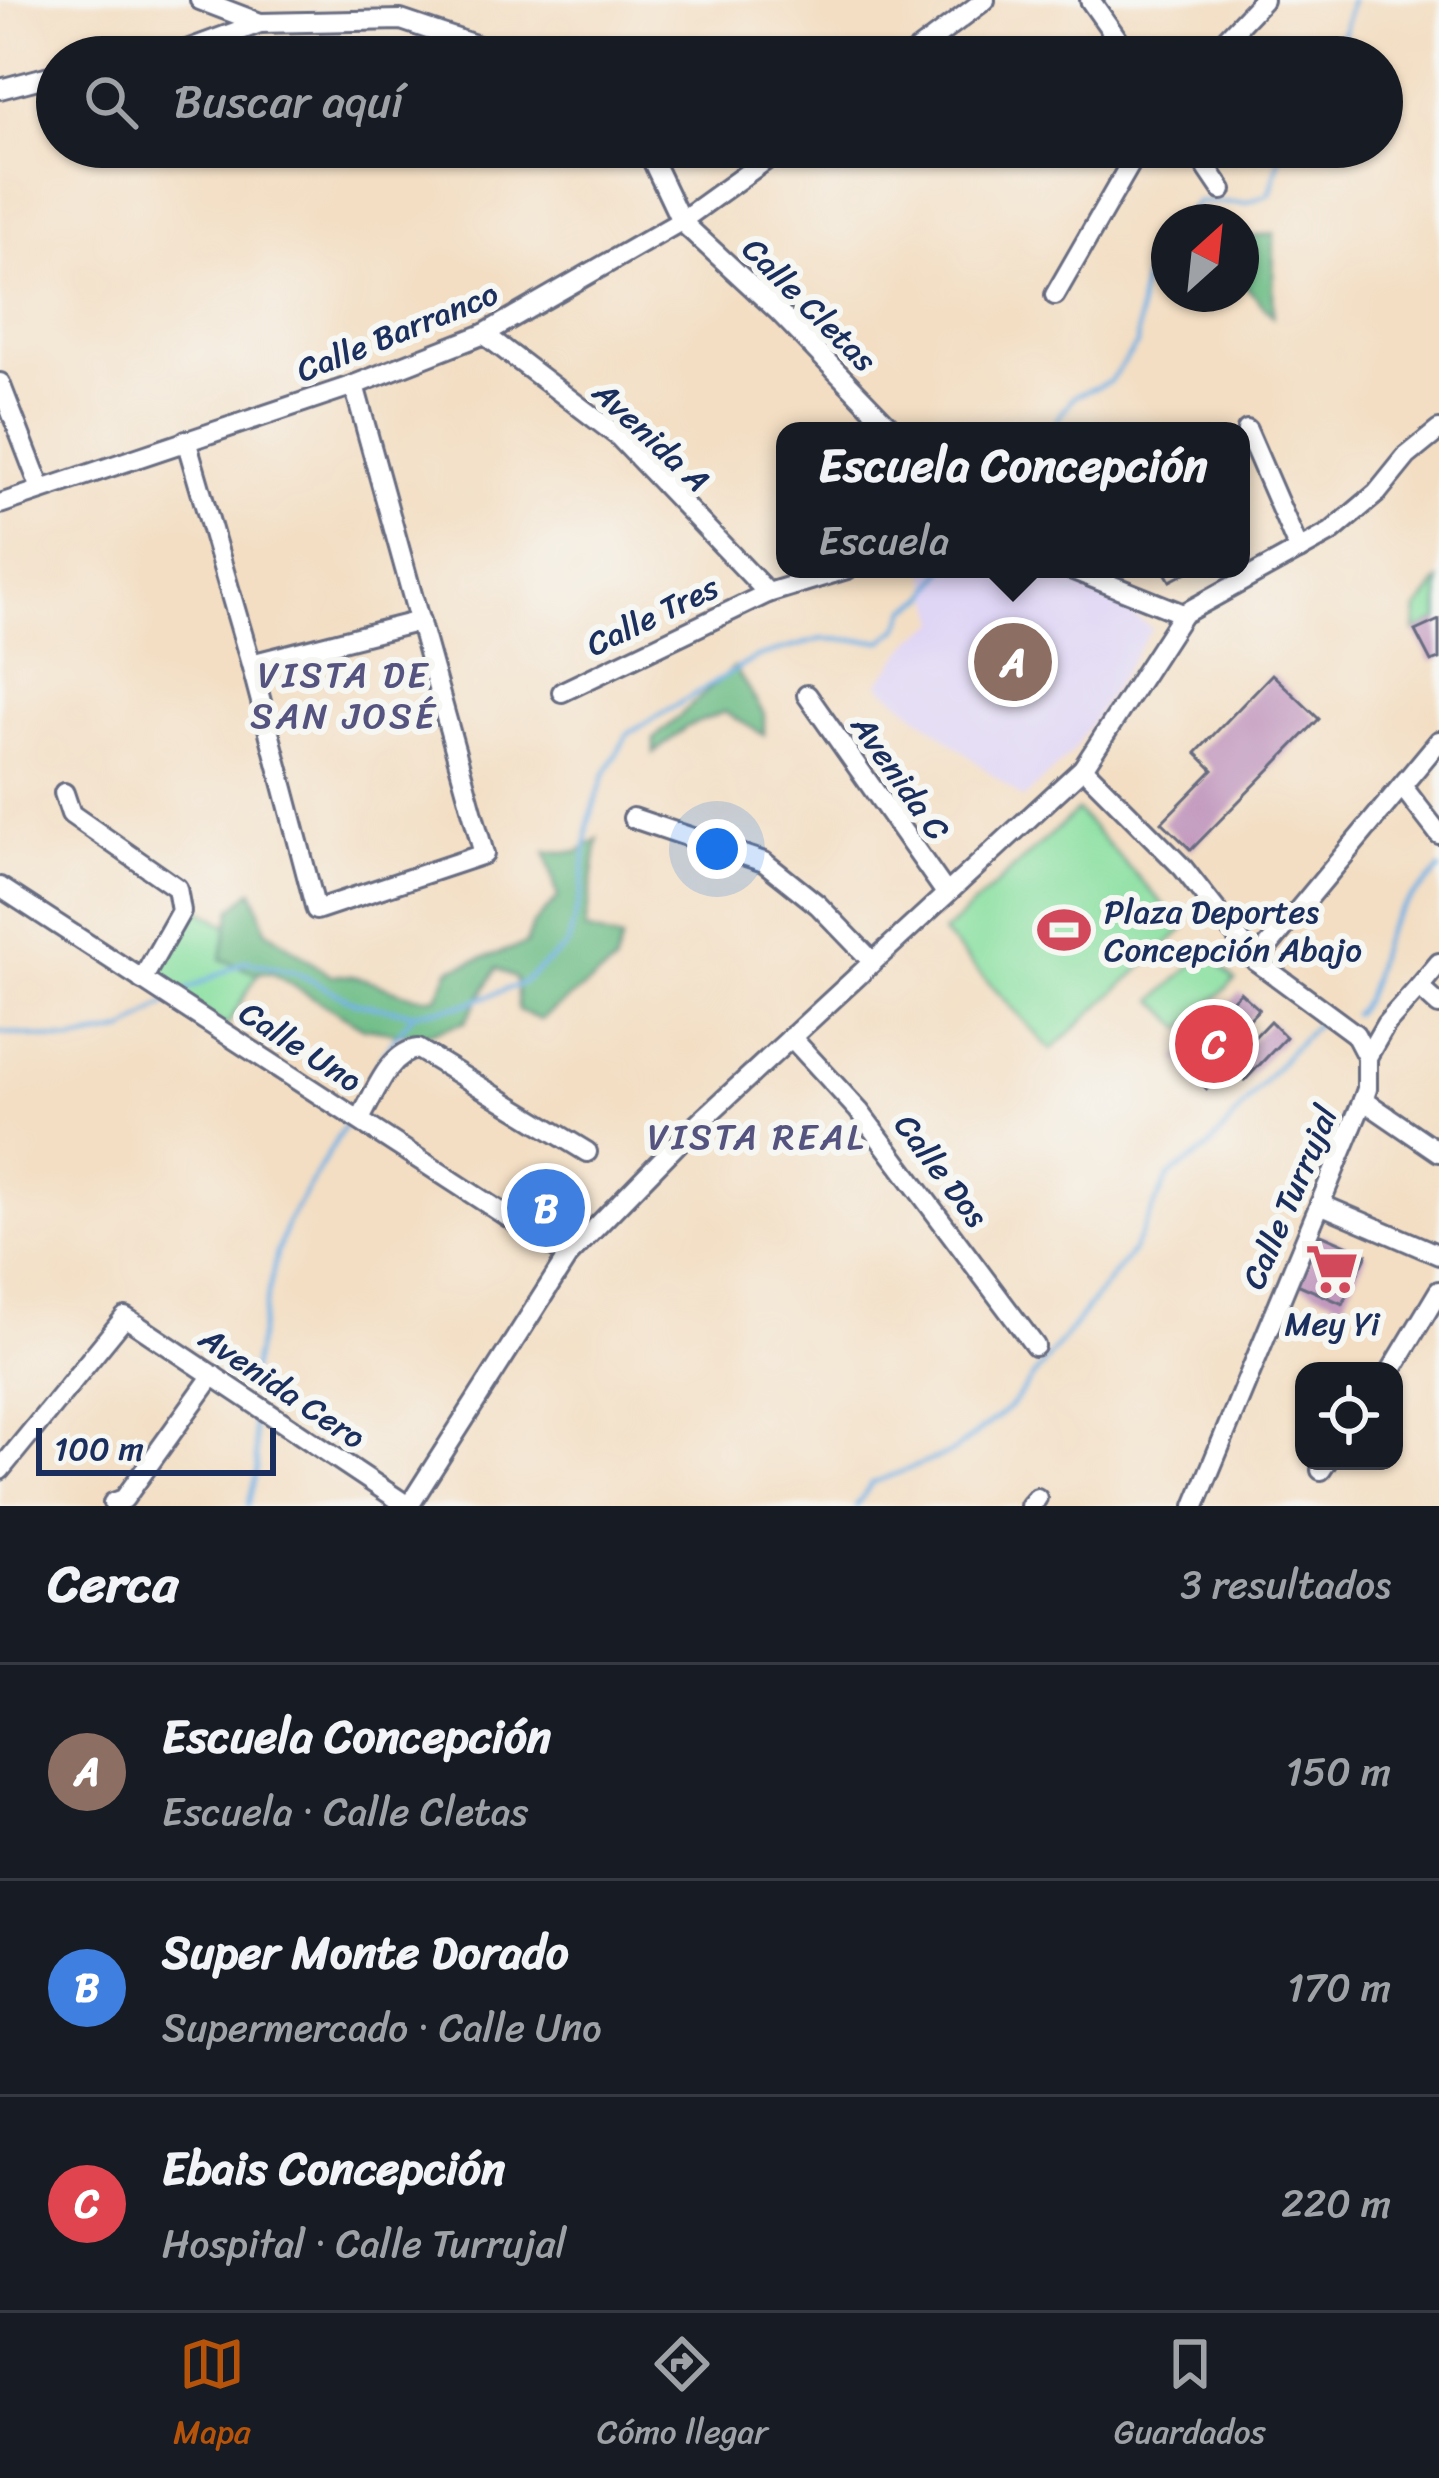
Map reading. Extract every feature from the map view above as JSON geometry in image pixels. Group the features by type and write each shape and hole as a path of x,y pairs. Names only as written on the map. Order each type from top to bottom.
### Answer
{"street":[{"path":"200,0 260,23"},
{"path":"937,36 985,0"},
{"path":"1090,0 1115,36"},
{"path":"1229,36 1263,0"},
{"path":"226,36 260,23 401,20 449,36"},
{"path":"0,89 36,80"},
{"path":"656,168 681,221"},
{"name":"Calle Barranco","path":"0,505 354,385 484,334 681,221 755,168"},
{"path":"1055,295 1128,168"},
{"path":"1207,168 1222,190"},
{"name":"Calle Cletas","path":"681,221 779,312 885,422"},
{"name":"Avenida A","path":"484,334 618,436 767,593"},
{"path":"0,383 41,490"},
{"path":"186,440 316,910 484,854 354,385"},
{"path":"1250,577 1331,532 1439,430"},
{"path":"1250,437 1299,550"},
{"name":"Calle Tres","path":"562,692 767,593 817,578"},
{"path":"1093,578 1183,614"},
{"path":"409,1506 568,1256 690,1131 1083,768 1183,614 1248,578"},
{"path":"251,664 420,621"},
{"name":"Avenida C","path":"807,695 946,892"},
{"path":"1256,961 1439,741"},
{"path":"1083,768 1183,868 1256,961 1355,1034 1367,1057"},
{"path":"1402,786 1439,834"},
{"path":"64,793 71,814 176,888 181,911 142,980"},
{"path":"632,818 764,862 818,905 871,960"},
{"name":"Calle Uno","path":"0,887 568,1256"},
{"path":"1367,1057 1386,1024 1439,964"},
{"path":"1419,987 1439,1005"},
{"name":"Calle Dos","path":"791,1037 859,1111 1035,1346"},
{"path":"360,1119 397,1058 418,1049 587,1152"},
{"name":"Calle Turrujal","path":"1198,1498 1364,1100 1367,1057"},
{"path":"1364,1100 1439,1152"},
{"path":"1320,1204 1439,1255"},
{"path":"1396,1362 1439,1292"},
{"name":"Avenida Cero","path":"0,1470 125,1317 409,1506"},
{"path":"113,1503 124,1499 214,1375"},
{"path":"1198,1498 1215,1506"}],"shaded area":[{"path":"927,578 1075,578 1152,628 1072,752 1023,799 878,684 913,639 939,622"}],"green space":[{"path":"1274,233 1273,316 1259,301 1259,236"},
{"path":"1439,581 1439,620 1415,631 1417,610"},
{"path":"734,667 764,714 764,735 724,712 686,727 654,753 654,739"},
{"name":"Plaza Deportes Concepción Abajo","path":"1077,811 1185,928 1051,1050 943,933"},
{"path":"598,839 585,930 622,940 614,965 540,1020 518,1010 516,979 497,968 465,1022 420,1036 364,1028 272,973 253,972 221,959 232,909 253,890 266,930 331,976 359,977 408,995 437,997 450,969 526,944 533,924 558,898 546,852 578,852"},
{"path":"191,904 271,952 226,1027 153,977"},
{"path":"1207,951 1235,980 1183,1029 1155,1000"}],"building":[{"path":"1439,620 1439,659 1431,662 1415,631"},
{"path":"1272,674 1319,719 1191,850 1162,822 1213,770 1196,753"},
{"path":"1240,992 1259,1009 1231,1038 1243,1049 1270,1021 1286,1037 1245,1080 1230,1065 1207,1089 1176,1059"},
{"name":"Mey Yi","path":"1321,1234 1367,1254 1343,1304 1297,1284"}],"waterway":[{"path":"1343,36 1351,0"},
{"path":"1195,204 1246,203 1270,194 1277,168"},
{"path":"1057,422 1075,396 1109,382 1137,345 1140,296 1151,258"},
{"path":"178,994 246,961 295,972 356,1003 414,1013 463,1005 521,984 568,945 582,890 588,824 604,776 628,734 757,657 822,639 883,641 939,578"},
{"path":"1353,1014 1367,994 1393,919 1439,870"},
{"path":"0,1032 71,1041 125,1031 169,1001"},
{"path":"353,1110 383,1054 414,1013"},
{"path":"856,1506 872,1483 953,1452 1010,1407 1133,1250 1169,1176 1208,1149 1319,1022"},
{"path":"251,1394 250,1379 277,1253 288,1222 348,1120"},
{"path":"248,1506 257,1469 252,1411"}],"place":[{"name":"Escuela Concepción","path":"1013,662"},
{"name":"Plaza Deportes Concepción Abajo","path":"1064,930"},
{"name":"Ebais Concepción","path":"1214,1044"},
{"name":"Super Monte Dorado","path":"546,1208"},
{"name":"Mey Yi","path":"1332,1269"}],"district":[{"name":"VISTA DE SAN JOSÉ","path":"344,694"},
{"name":"VISTA REAL","path":"757,1136"}]}
